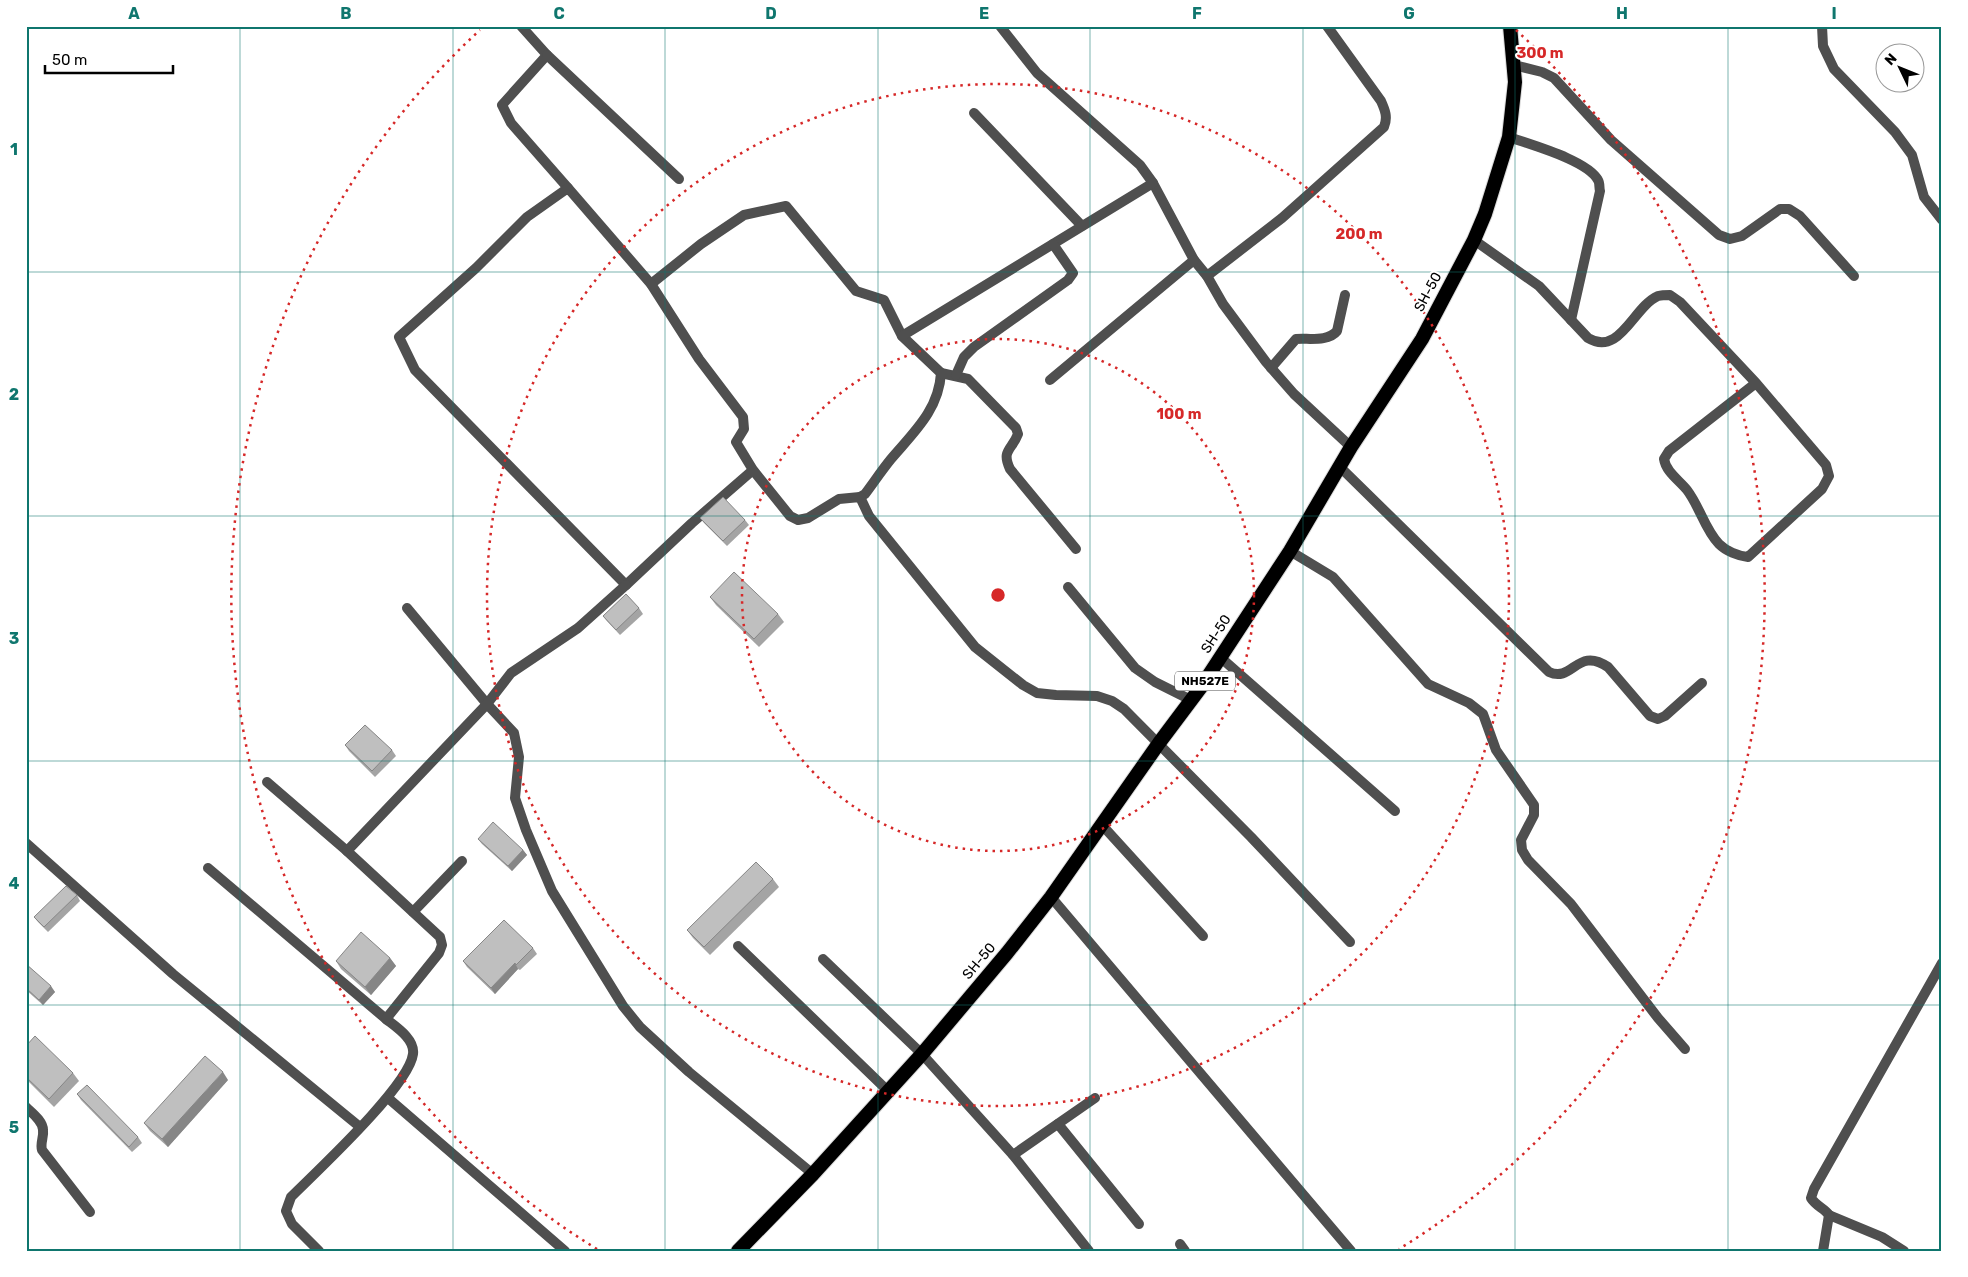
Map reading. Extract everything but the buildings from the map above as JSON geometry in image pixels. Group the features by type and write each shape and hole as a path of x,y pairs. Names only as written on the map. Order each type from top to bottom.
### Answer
{"highway":[{"name":"SH-50","path":"745,1248 922,1054 1007,953 1051,897 1191,700 1290,551 1352,447 1422,339 1474,240 1485,214 1509,137 1515,82 1510,26"}],"street":[{"path":"521,26 547,55 679,179"},
{"path":"1000,26 1037,73 1140,165 1154,183 1194,260 1207,276 1223,304 1271,368 1294,394 1352,447"},
{"path":"1207,276 1282,218 1384,127 1387,121 1381,100 1326,26"},
{"path":"1822,26 1823,46 1834,69 1895,132 1912,155 1924,197 1942,220"},
{"path":"547,55 502,105 511,123 650,284 699,359 743,417 744,429 736,442 754,470 790,516 798,520 808,518 839,499 860,497 865,494 890,460 924,422 930,412 941,381 941,373"},
{"path":"1514,65 1542,72 1554,78 1610,140 1720,235 1730,239 1742,236 1780,209 1789,209 1800,216 1854,276"},
{"path":"974,113 1082,226"},
{"path":"1509,137 1579,162 1599,181 1600,191 1571,320"},
{"path":"902,336 1154,183"},
{"path":"568,188 527,217 476,268 399,337 415,370 626,586"},
{"path":"650,284 701,244 744,215 786,206 856,291 884,300 902,336 941,373 968,379 1016,428 1018,434 1016,440 1006,452 1006,461 1010,469 1076,549"},
{"path":"1474,240 1538,286 1588,338 1596,343 1605,344 1616,339 1648,303 1659,296 1670,295 1680,302 1756,383 1826,465 1829,476 1822,489 1748,557 1739,556 1721,546 1713,536 1687,490 1665,466 1664,459 1669,451 1756,383"},
{"path":"956,375 964,357 974,347 1068,280 1073,273 1053,244"},
{"path":"1050,380 1194,260"},
{"path":"1271,368 1296,339 1334,335 1337,331 1345,294"},
{"path":"1340,467 1548,672 1554,674 1564,673 1592,659 1600,661 1608,667 1650,716 1658,719 1665,716 1702,683"},
{"path":"347,851 487,704 511,673 578,628 626,586 692,522 754,470"},
{"path":"860,497 869,516 974,646 1023,685 1037,692 1056,696 1097,696 1112,701 1124,709 1350,942"},
{"path":"1290,551 1333,577 1428,684 1469,702 1483,714 1496,750 1534,805 1534,815 1521,840 1522,850 1528,860 1571,904 1658,1018 1685,1049"},
{"path":"1068,587 1135,668 1155,682 1191,700"},
{"path":"407,608 487,704 514,733 518,757 515,798 526,830 552,891 623,1006 640,1027 689,1072 813,1174"},
{"path":"1220,658 1395,811"},
{"path":"267,782 347,851 440,937 442,945 439,953 386,1020"},
{"path":"1102,825 1203,936"},
{"path":"26,843 173,974 360,1127"},
{"path":"413,912 462,861"},
{"path":"208,868 386,1020 402,1031 414,1053 409,1065 388,1098 291,1197 286,1211 292,1224 319,1251"},
{"path":"1051,897 1351,1251"},
{"path":"738,946 888,1091"},
{"path":"823,959 922,1054 1013,1156 1089,1251"},
{"path":"1904,1251 1882,1237 1829,1215 1825,1209 1815,1204 1812,1198 1814,1189 1942,963"},
{"path":"388,1098 565,1251"},
{"path":"1013,1156 1095,1098"},
{"path":"26,1107 42,1125 44,1131 41,1144 42,1150 90,1212"},
{"path":"1058,1124 1139,1224"},
{"path":"1823,1251 1829,1215"}],"path":[{"path":"110,26 119,26"}]}
